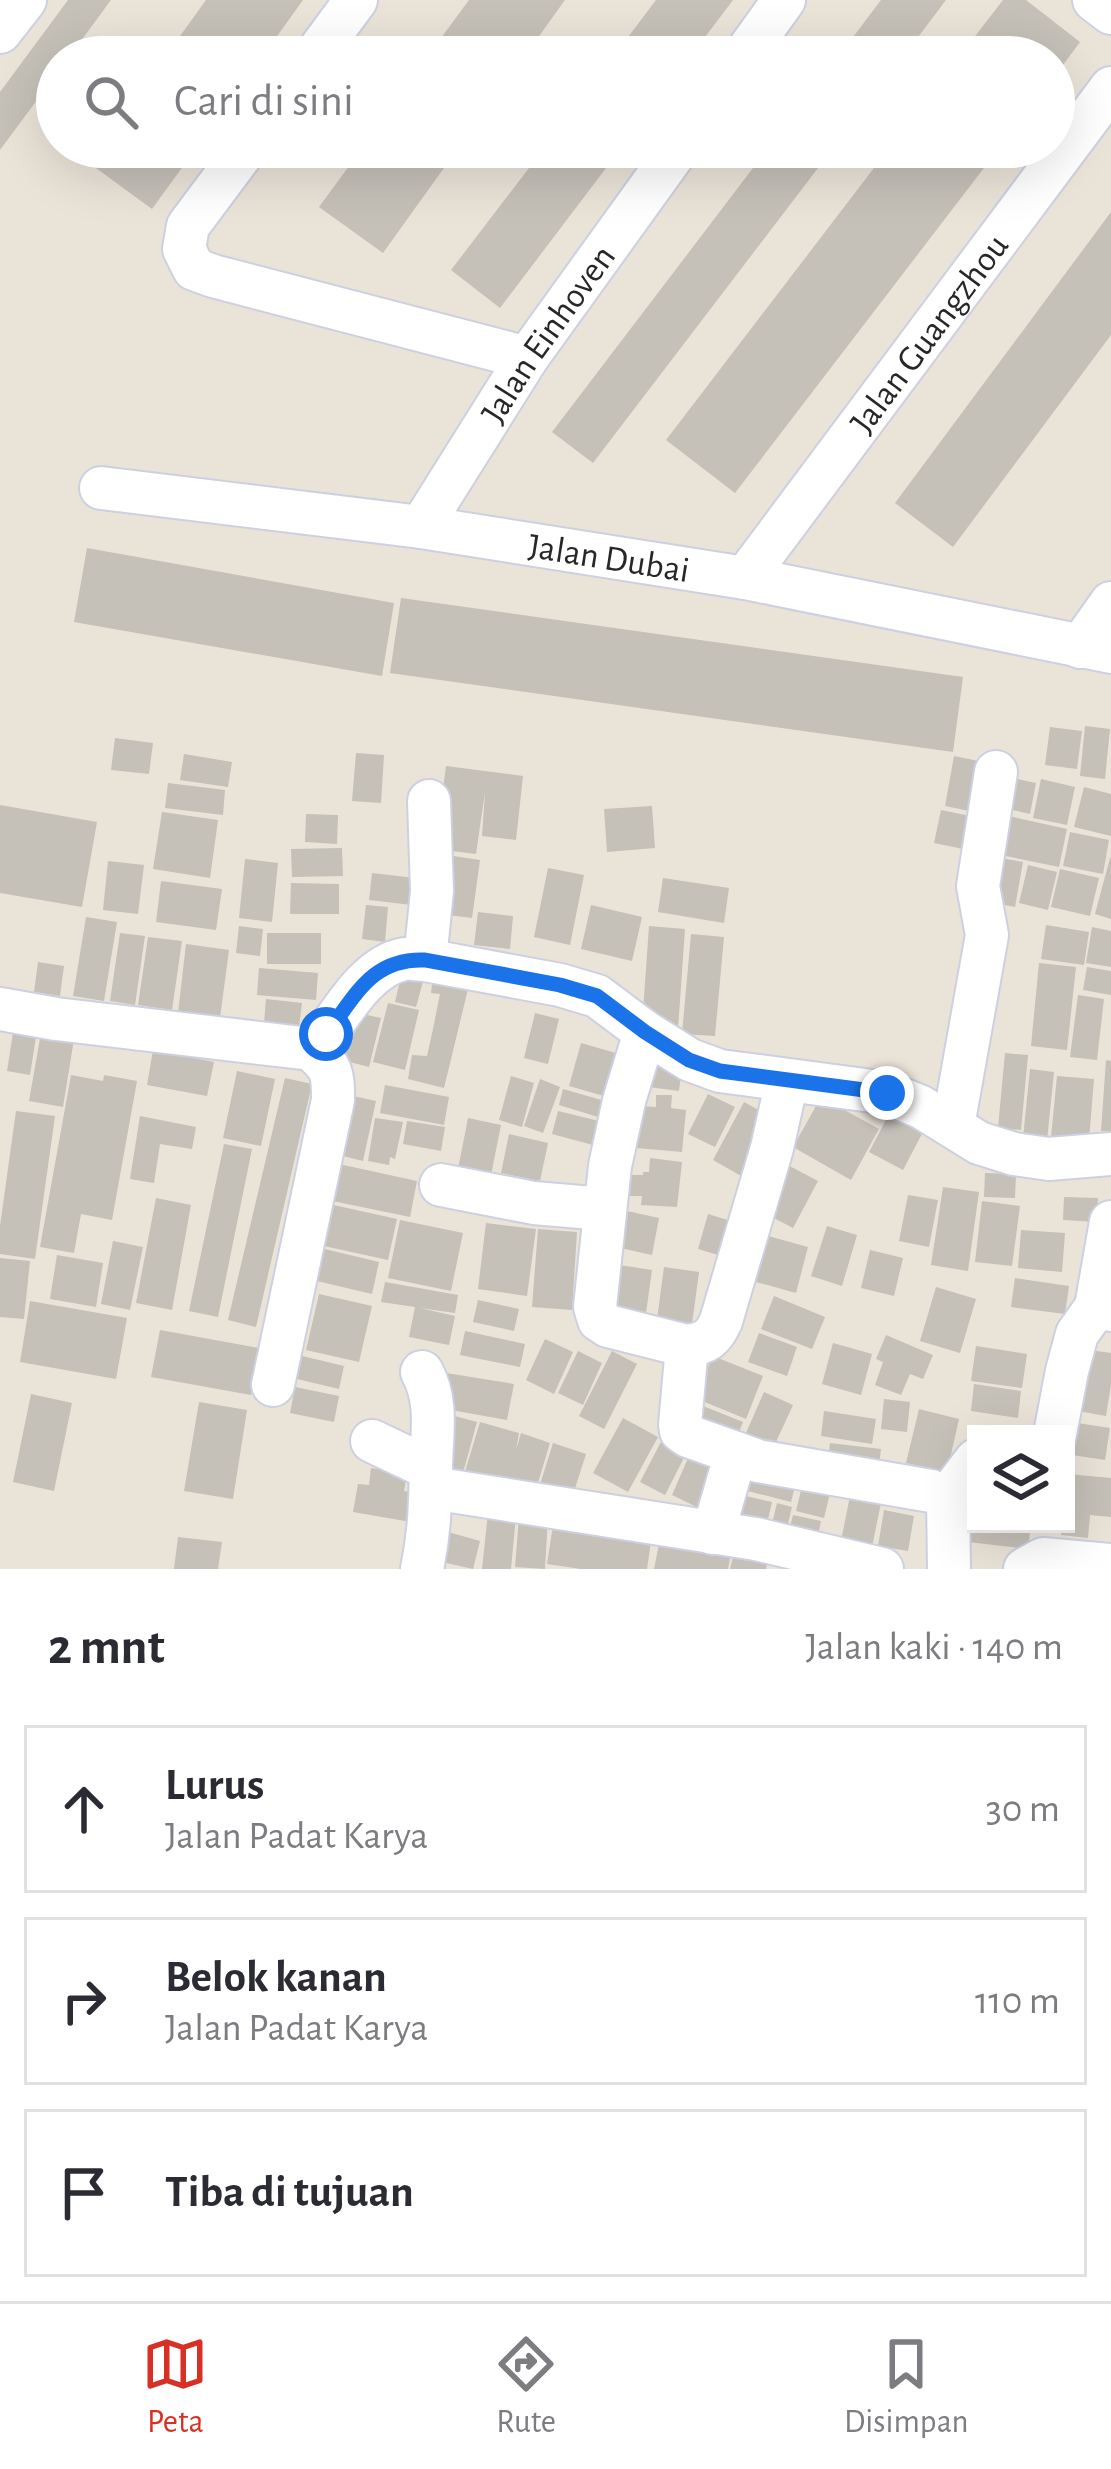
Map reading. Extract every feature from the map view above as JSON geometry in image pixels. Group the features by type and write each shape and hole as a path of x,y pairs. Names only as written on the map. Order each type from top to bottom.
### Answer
{"street":[{"path":"0,32 25,0"},
{"path":"329,36 356,0"},
{"path":"758,36 784,0"},
{"path":"1094,0 1111,13"},
{"name":"Jalan Guangzhou","path":"1075,136 1111,88"},
{"path":"231,168 188,226 184,249 194,269 527,358"},
{"name":"Jalan Einhoven","path":"421,526 527,358 664,168"},
{"name":"Jalan Guangzhou","path":"745,578 1051,168"},
{"name":"Jalan Dubai","path":"100,488 421,526 745,578 1095,649"},
{"path":"1095,649 1111,603"},
{"path":"953,1126 987,935 978,886 996,772"},
{"path":"425,960 432,890 430,801"},
{"path":"311,1049 383,967 404,959 425,960 597,996 689,1060 720,1071 887,1093 921,1106 979,1143 1014,1154 1049,1159 1111,1154"},
{"path":"0,1010 311,1049 329,1066 334,1100 273,1384"},
{"path":"645,1032 624,1101 604,1209 595,1307 599,1320 608,1326 687,1346 706,1343 714,1336 772,1148 787,1081"},
{"path":"441,1186 534,1203 604,1209"},
{"path":"1057,1425 1077,1334 1103,1309 1111,1222"},
{"path":"687,1346 682,1431 688,1436 758,1461 948,1497"},
{"path":"422,1372 433,1401 431,1526 422,1569"},
{"path":"372,1441 432,1478 713,1533 783,1557 832,1559 882,1569"},
{"path":"713,1533 736,1454"},
{"path":"949,1569 948,1497 967,1472"},
{"path":"1038,1551 1111,1564"}],"building":[{"path":"68,0 111,0 84,36 41,36"},
{"path":"206,0 303,0 277,36 180,36"},
{"path":"469,0 565,0 539,36 442,36"},
{"path":"656,0 733,0 706,36 629,36"},
{"path":"881,0 946,0 919,36 854,36"},
{"path":"1003,0 1026,0 1072,36 975,36"},
{"path":"36,43 36,101 0,150 0,92"},
{"path":"96,168 182,168 152,209"},
{"path":"348,168 444,168 383,253 319,207"},
{"path":"529,168 606,168 500,308 451,270"},
{"path":"753,168 818,168 593,463 552,432"},
{"path":"874,168 984,168 735,493 666,440"},
{"path":"1111,212 1111,335 953,547 895,503"},
{"path":"87,548 394,603 382,676 74,622"},
{"path":"401,598 963,677 953,752 390,673"},
{"path":"1085,726 1110,729 1105,779 1080,776"},
{"path":"1050,727 1082,731 1077,769 1045,765"},
{"path":"115,738 153,743 149,774 111,770"},
{"path":"356,753 384,755 381,803 352,801"},
{"path":"184,754 232,762 228,787 180,780"},
{"path":"954,756 988,763 979,813 945,806"},
{"path":"446,766 523,776 516,840 482,836 485,792 476,854 435,849"},
{"path":"1003,776 1036,783 1030,814 996,806"},
{"path":"1041,779 1075,787 1067,825 1033,818"},
{"path":"168,783 225,790 223,815 165,808"},
{"path":"1084,787 1111,794 1111,836 1074,827"},
{"path":"0,805 97,822 82,907 0,893"},
{"path":"652,806 655,848 607,852 604,809"},
{"path":"941,810 975,817 968,850 934,843"},
{"path":"162,812 218,820 210,878 153,869"},
{"path":"995,813 1067,829 1059,867 986,852"},
{"path":"306,814 338,815 337,844 305,842"},
{"path":"1070,832 1109,840 1103,874 1063,866"},
{"path":"342,848 343,876 292,877 291,849"},
{"path":"440,854 480,860 472,918 432,913"},
{"path":"989,856 1023,862 1015,907 981,900"},
{"path":"1111,858 1111,919 1095,914"},
{"path":"245,859 278,863 272,922 239,918"},
{"path":"108,861 144,865 138,914 103,910"},
{"path":"1028,865 1057,872 1048,910 1019,903"},
{"path":"548,868 584,875 570,945 534,937"},
{"path":"1060,869 1099,878 1090,916 1051,907"},
{"path":"372,873 415,878 412,905 369,900"},
{"path":"663,878 729,888 724,923 658,912"},
{"path":"161,881 222,889 216,930 156,922"},
{"path":"291,883 339,884 339,914 290,914"},
{"path":"366,905 388,907 385,942 362,939"},
{"path":"591,905 642,917 632,961 581,949"},
{"path":"478,912 513,916 510,949 474,945"},
{"path":"86,917 117,922 104,1001 73,996"},
{"path":"1046,925 1089,932 1084,965 1041,959"},
{"path":"239,926 263,929 260,956 236,953"},
{"path":"649,926 685,929 678,1029 642,1026"},
{"path":"1092,927 1111,931 1111,967 1086,963"},
{"path":"120,933 145,936 135,1005 110,1001"},
{"path":"267,933 321,933 321,964 267,964"},
{"path":"691,934 724,937 715,1036 682,1034"},
{"path":"148,937 182,941 172,1010 138,1005"},
{"path":"186,944 229,950 220,1018 178,1013"},
{"path":"38,962 64,966 60,996 34,992"},
{"path":"1039,963 1076,967 1067,1050 1031,1046"},
{"path":"1087,967 1111,971 1111,995 1083,990"},
{"path":"259,968 318,973 316,1000 257,995"},
{"path":"403,968 425,974 416,1007 395,1002"},
{"path":"433,976 469,985 444,1088 408,1079 412,1055 427,1056 440,994 431,993"},
{"path":"1078,995 1104,999 1097,1060 1070,1057"},
{"path":"266,999 302,1003 299,1027 264,1023"},
{"path":"388,1003 419,1010 405,1070 373,1062"},
{"path":"353,1012 381,1018 369,1067 342,1060"},
{"path":"535,1013 559,1019 548,1064 524,1058"},
{"path":"15,1020 38,1024 30,1075 7,1071"},
{"path":"42,1027 75,1033 63,1107 29,1101"},
{"path":"581,1043 626,1056 614,1099 569,1086"},
{"path":"153,1050 214,1062 207,1096 147,1085"},
{"path":"1005,1053 1028,1055 1021,1130 998,1128"},
{"path":"1106,1060 1111,1061 1111,1131 1101,1131"},
{"path":"644,1061 682,1066 679,1091 641,1086"},
{"path":"1030,1069 1054,1072 1047,1141 1023,1138"},
{"path":"237,1071 275,1079 261,1146 223,1138"},
{"path":"71,1075 137,1081 112,1220 81,1214 74,1253 40,1247"},
{"path":"511,1076 534,1083 522,1127 499,1120"},
{"path":"1057,1076 1094,1079 1089,1140 1051,1137"},
{"path":"285,1078 312,1084 256,1327 228,1320"},
{"path":"540,1079 560,1087 543,1133 524,1126"},
{"path":"385,1085 449,1097 444,1125 380,1113"},
{"path":"563,1089 612,1103 608,1120 559,1105"},
{"path":"344,1094 376,1101 363,1161 331,1153"},
{"path":"708,1094 735,1107 715,1147 688,1134"},
{"path":"656,1095 672,1095 671,1108 686,1110 682,1152 636,1148 640,1106 656,1107"},
{"path":"821,1097 879,1129 851,1180 793,1147"},
{"path":"744,1102 775,1119 743,1177 713,1160"},
{"path":"16,1111 55,1116 35,1259 0,1254"},
{"path":"558,1111 599,1121 593,1145 552,1134"},
{"path":"890,1112 924,1130 903,1170 869,1152"},
{"path":"140,1116 196,1127 192,1149 160,1144 154,1183 130,1179"},
{"path":"375,1118 403,1122 395,1159 390,1157 389,1165 368,1161"},
{"path":"468,1118 501,1125 491,1175 458,1169"},
{"path":"407,1121 445,1127 441,1151 403,1144"},
{"path":"509,1134 548,1143 540,1181 501,1173"},
{"path":"224,1144 252,1149 218,1317 189,1311"},
{"path":"650,1158 682,1162 677,1207 641,1205 642,1196 630,1196 631,1175 649,1172"},
{"path":"325,1161 417,1181 410,1217 318,1198"},
{"path":"782,1162 818,1181 793,1228 757,1209"},
{"path":"985,1173 1016,1174 1015,1198 984,1197"},
{"path":"943,1187 979,1192 968,1271 931,1265"},
{"path":"908,1195 938,1200 929,1247 899,1241"},
{"path":"1064,1197 1098,1198 1097,1222 1063,1220"},
{"path":"156,1198 191,1205 172,1310 136,1303"},
{"path":"982,1201 1020,1206 1012,1266 975,1262"},
{"path":"320,1202 397,1219 388,1260 310,1243"},
{"path":"618,1209 659,1218 652,1255 611,1246"},
{"path":"708,1214 734,1222 725,1257 698,1249"},
{"path":"400,1220 463,1233 451,1291 388,1278"},
{"path":"486,1223 536,1229 527,1296 478,1289"},
{"path":"827,1226 857,1235 842,1286 811,1276"},
{"path":"538,1229 577,1232 572,1310 532,1307"},
{"path":"1021,1230 1065,1233 1062,1272 1018,1268"},
{"path":"750,1231 808,1247 796,1293 738,1277"},
{"path":"113,1241 143,1247 130,1310 101,1304"},
{"path":"308,1245 379,1262 372,1294 300,1277"},
{"path":"870,1250 903,1258 894,1296 861,1288"},
{"path":"57,1255 103,1263 96,1307 50,1299"},
{"path":"0,1258 30,1261 24,1319 0,1317"},
{"path":"613,1264 652,1270 645,1320 605,1315"},
{"path":"664,1267 699,1272 690,1339 655,1334"},
{"path":"1015,1278 1069,1286 1065,1314 1011,1307"},
{"path":"385,1282 458,1295 455,1313 420,1308 455,1316 449,1345 409,1337 415,1307 381,1302"},
{"path":"936,1287 976,1299 960,1353 920,1341"},
{"path":"319,1294 372,1306 359,1362 306,1350"},
{"path":"774,1296 825,1317 812,1349 761,1329"},
{"path":"478,1300 519,1309 514,1331 473,1322"},
{"path":"30,1301 127,1318 116,1379 20,1362"},
{"path":"160,1330 259,1348 251,1395 151,1377"},
{"path":"465,1331 525,1344 520,1367 460,1355"},
{"path":"759,1333 797,1347 787,1376 748,1362"},
{"path":"886,1335 933,1355 923,1379 910,1374 901,1395 875,1385 883,1362 876,1359"},
{"path":"545,1339 573,1352 554,1394 526,1380"},
{"path":"833,1343 872,1354 861,1395 822,1384"},
{"path":"976,1346 1027,1354 1022,1388 971,1381"},
{"path":"1083,1349 1111,1353 1106,1416 1072,1410"},
{"path":"578,1351 602,1363 583,1405 558,1393"},
{"path":"612,1351 637,1364 604,1429 579,1416"},
{"path":"298,1355 344,1366 339,1389 293,1378"},
{"path":"713,1356 763,1376 746,1419 695,1398"},
{"path":"440,1372 514,1384 507,1420 434,1407"},
{"path":"974,1384 1021,1391 1018,1418 971,1411"},
{"path":"295,1387 339,1396 334,1422 290,1413"},
{"path":"764,1392 793,1405 770,1455 742,1442"},
{"path":"31,1394 72,1403 54,1491 13,1482"},
{"path":"884,1399 910,1402 907,1432 881,1429"},
{"path":"199,1402 247,1410 233,1499 184,1491"},
{"path":"693,1402 743,1422 733,1447 683,1428"},
{"path":"919,1409 959,1419 947,1472 906,1463"},
{"path":"824,1411 876,1419 872,1444 821,1436"},
{"path":"447,1414 477,1422 463,1473 433,1465"},
{"path":"623,1418 658,1437 628,1492 593,1473"},
{"path":"480,1422 519,1433 516,1450 521,1433 550,1443 534,1496 464,1475"},
{"path":"1071,1422 1110,1428 1105,1460 1075,1455 1075,1425"},
{"path":"663,1438 688,1450 665,1495 640,1482"},
{"path":"553,1443 586,1454 571,1501 538,1491"},
{"path":"830,1443 881,1449 878,1475 827,1469"},
{"path":"692,1449 722,1463 701,1509 672,1495"},
{"path":"742,1462 798,1475 791,1502 736,1488"},
{"path":"371,1468 407,1474 404,1491 416,1493 411,1522 353,1512 358,1484 369,1485"},
{"path":"1075,1475 1111,1478 1111,1517 1090,1515 1088,1538 1061,1535 1075,1533"},
{"path":"804,1478 832,1485 824,1518 796,1511"},
{"path":"851,1491 882,1498 872,1547 841,1541"},
{"path":"733,1493 772,1502 764,1537 725,1527"},
{"path":"777,1503 792,1507 784,1540 769,1536"},
{"path":"884,1510 914,1516 908,1551 878,1546"},
{"path":"555,1512 653,1528 647,1569 547,1564"},
{"path":"488,1513 516,1516 511,1569 482,1569"},
{"path":"793,1515 821,1521 815,1551 786,1544"},
{"path":"519,1516 548,1518 545,1569 515,1567"},
{"path":"662,1529 733,1543 728,1569 654,1569"},
{"path":"441,1530 480,1541 473,1569 433,1560"},
{"path":"969,1533 1030,1533 1028,1549 968,1542"},
{"path":"178,1537 222,1542 218,1569 174,1569"},
{"path":"733,1557 767,1564 766,1569 730,1569"}],"route":[{"path":"326,1034 383,967 404,959 425,960 597,996 689,1060 720,1071 887,1093"}]}
